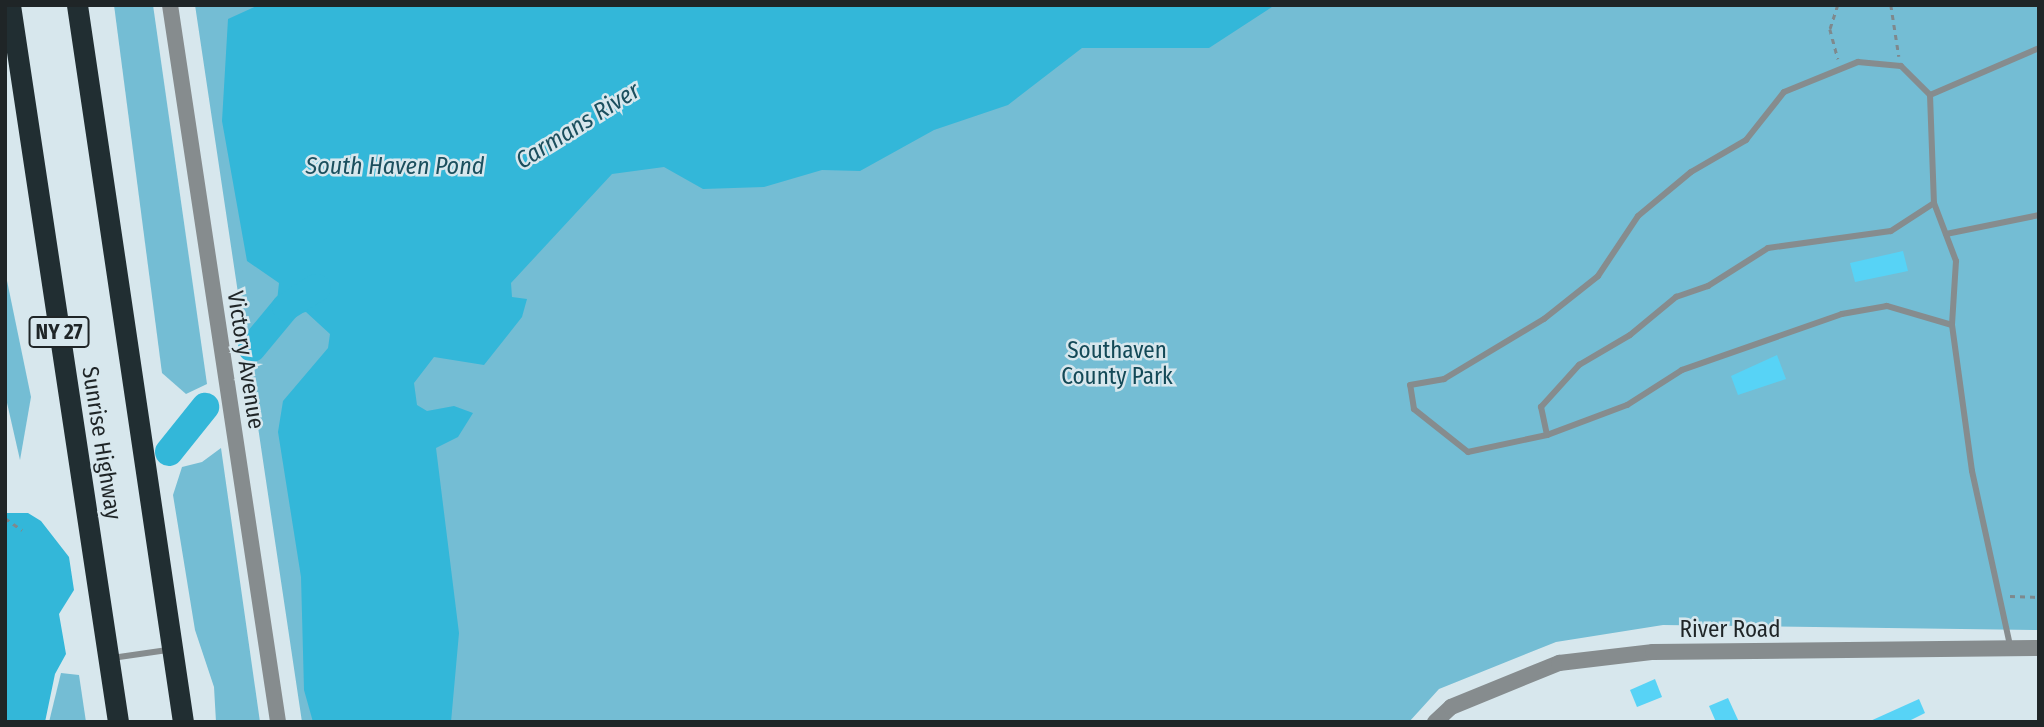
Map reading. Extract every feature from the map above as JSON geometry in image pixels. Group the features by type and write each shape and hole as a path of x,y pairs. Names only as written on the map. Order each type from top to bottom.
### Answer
{"highway":[{"name":"Sunrise Highway","path":"10,5 118,722"},
{"name":"Sunrise Highway","path":"77,5 183,722"}],"street":[{"name":"Victory Avenue","path":"170,5 278,722"},
{"name":"River Road","path":"1435,722 1451,707 1559,663 1653,652 2039,648"}],"lane":[{"path":"1930,95 2039,48"},
{"path":"1952,325 1887,306 1843,314 1682,370 1627,405 1547,435 1468,452 1414,409 1410,386 1444,379 1544,319 1598,276 1638,216 1691,172 1746,140 1784,92 1858,62 1901,66 1930,95 1934,203 1956,261 1952,325 1972,471 2011,648"},
{"path":"1547,435 1541,407 1579,365 1630,335 1676,297 1708,286 1768,248 1891,231 1934,203"},
{"path":"1946,234 2039,215"},
{"path":"108,658 173,649"}],"path":[{"path":"1838,5 1830,29 1841,69"},
{"path":"1891,5 1901,66"},
{"path":"5,518 22,530"},
{"path":"2000,598 2039,597"}],"green space":[{"path":"114,5 153,5 207,384 186,394 162,373"},
{"name":"Southaven County Park","path":"195,5 2039,5 2039,630 1663,625 1556,642 1439,689 1409,722 302,722"},
{"path":"5,271 31,397 20,460 5,394"},
{"path":"221,448 260,722 216,722 214,687 195,630 173,495 182,467 202,462"},
{"path":"61,673 79,675 86,722 49,722"}],"water":[{"name":"South Haven Pond","path":"259,5 1275,5 1209,48 1082,48 1008,105 934,130 860,171 822,170 764,187 703,189 664,167 612,174 511,283 512,297 527,299 522,317 484,365 434,357 414,383 417,405 427,411 454,406 473,413 458,437 436,448 459,633 451,722 313,722 304,690 301,577 278,432 283,401 328,348 330,334 306,312 295,314 277,301 279,283 247,261 222,121 228,19"},
{"path":"5,513 28,513 41,521 69,557 74,590 59,614 66,654 55,674 45,722 5,722"}],"building":[{"path":"1903,251 1908,271 1855,282 1850,263"},
{"path":"1777,355 1786,379 1738,395 1731,376"},
{"path":"1655,679 1662,697 1637,707 1630,690"},
{"path":"1728,698 1739,722 1716,722 1709,706"},
{"path":"1919,699 1925,713 1907,722 1868,722"}],"waterway":[{"name":"Carmans River","path":"252,348 286,307 317,288"},
{"name":"Carmans River","path":"169,452 205,407"}]}
